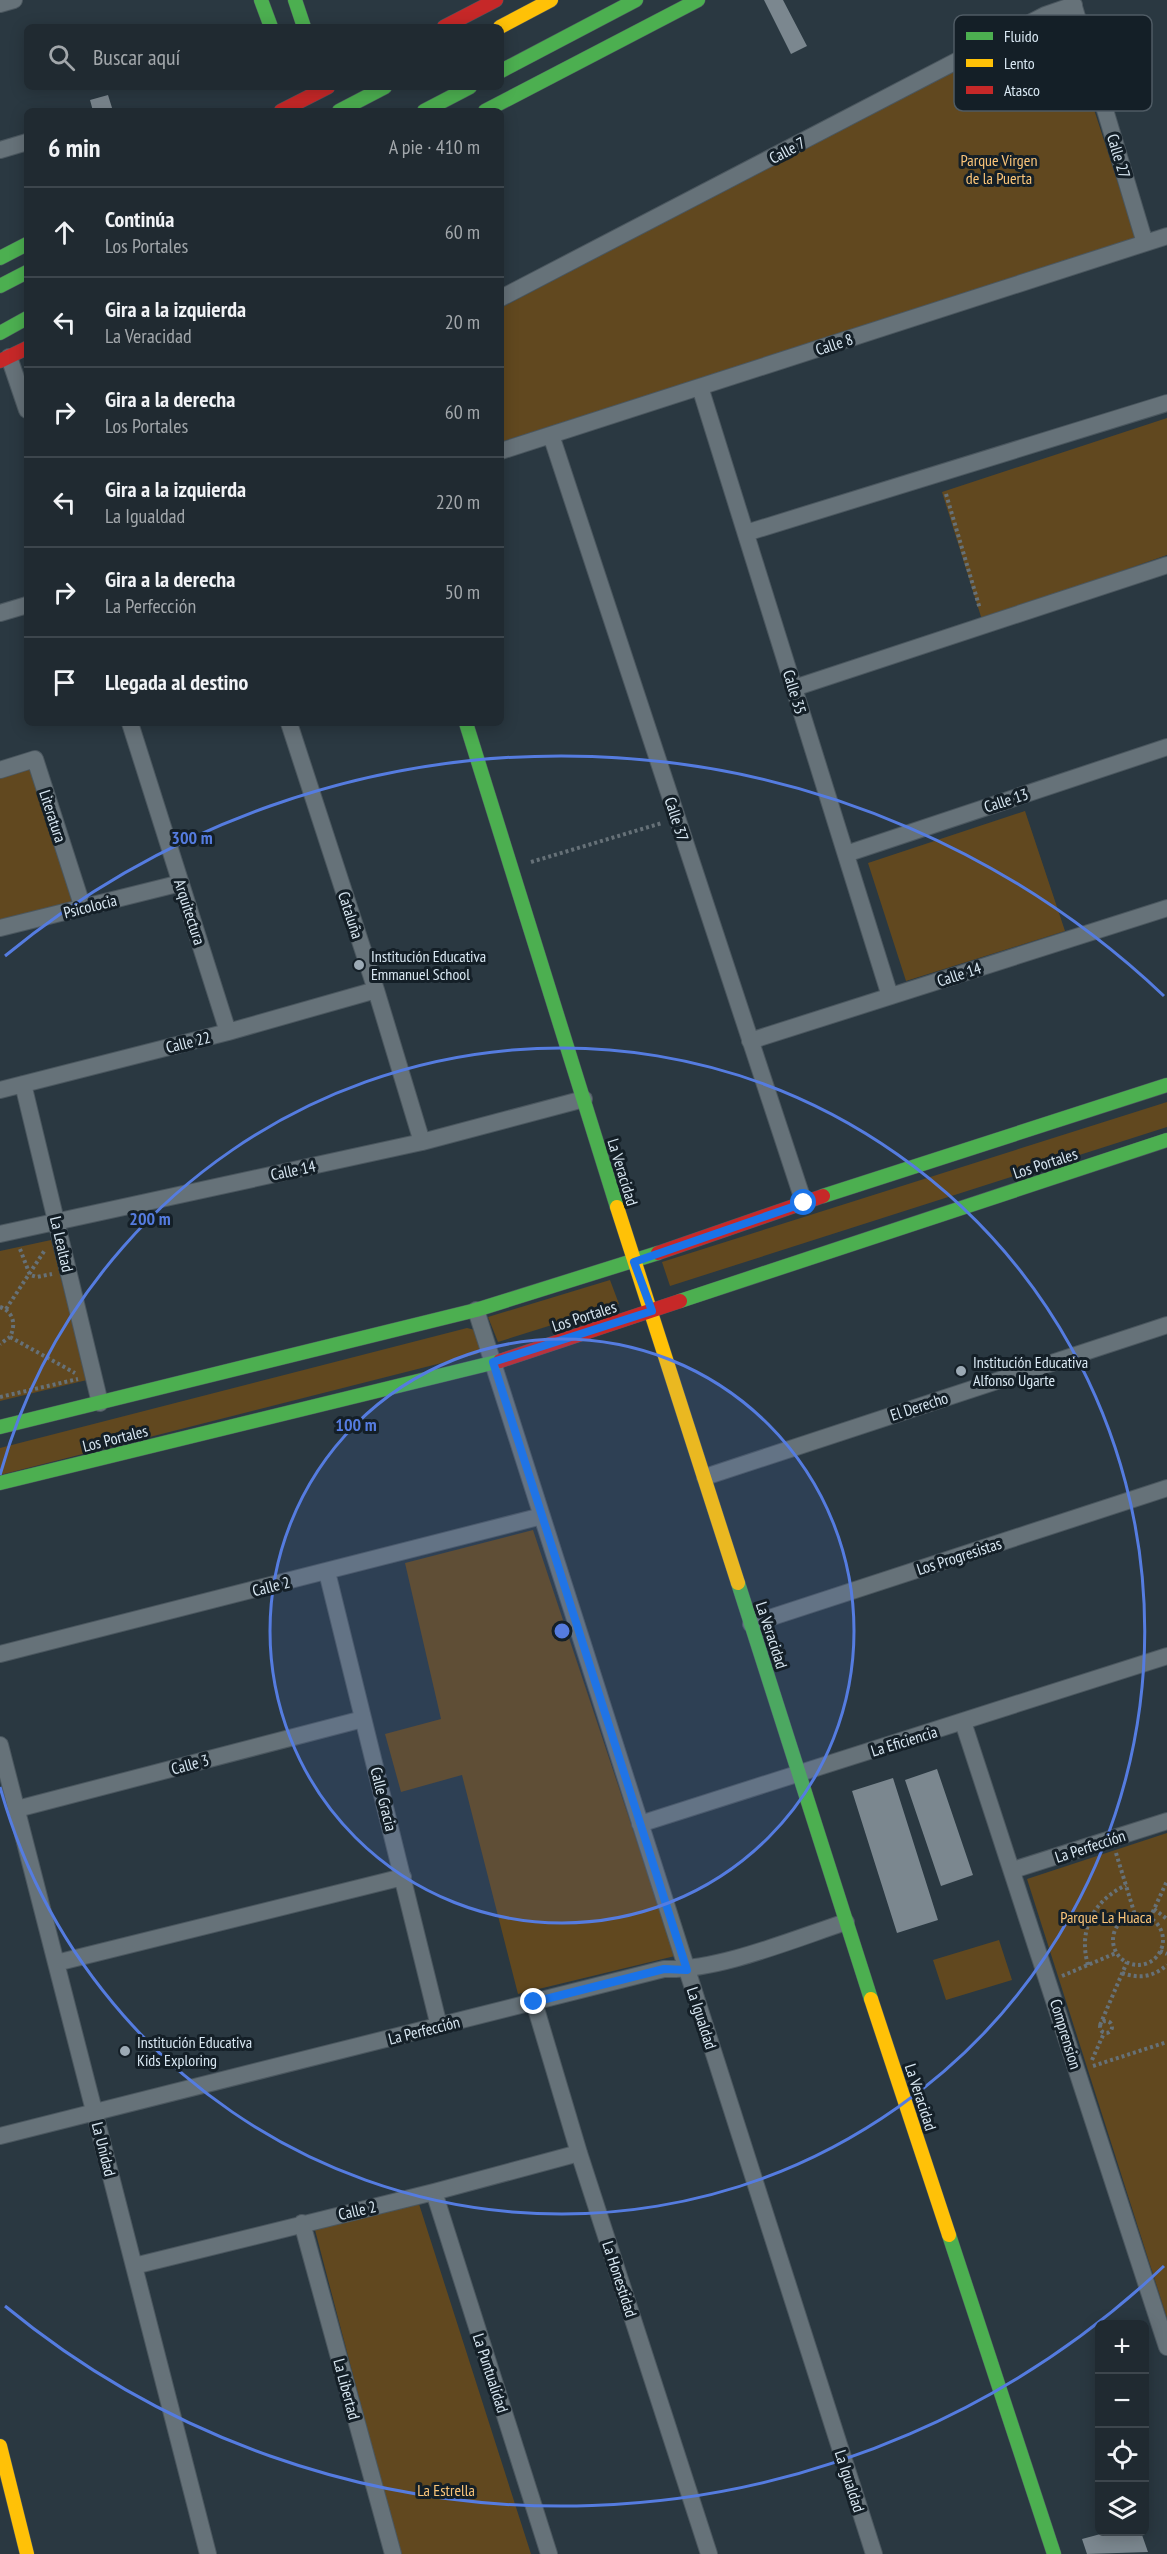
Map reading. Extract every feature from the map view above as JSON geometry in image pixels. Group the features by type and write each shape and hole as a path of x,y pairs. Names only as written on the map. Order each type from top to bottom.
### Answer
{"street":[{"path":"0,4 14,0"},
{"path":"261,0 270,24"},
{"path":"295,0 303,24"},
{"path":"450,24 496,0"},
{"path":"504,25 551,0"},
{"path":"504,69 636,0"},
{"path":"491,108 698,0"},
{"name":"Calle 7","path":"1046,15 1073,3"},
{"name":"Calle 7","path":"504,296 954,63"},
{"path":"293,90 300,107 322,90"},
{"path":"327,90 336,108"},
{"path":"343,108 379,90"},
{"path":"430,108 464,90"},
{"name":"Calle 27","path":"1105,111 1145,243"},
{"path":"0,150 24,143"},
{"name":"Calle 8","path":"504,450 1167,236"},
{"path":"0,258 24,246"},
{"path":"0,286 24,274"},
{"path":"0,333 24,320"},
{"path":"24,349 4,359 24,403"},
{"name":"Calle 35","path":"700,387 890,996"},
{"path":"746,533 1167,403"},
{"name":"Calle 37","path":"550,435 804,1203"},
{"path":"794,688 1167,565"},
{"path":"0,613 24,605"},
{"name":"Arquitectura","path":"131,726 228,1032"},
{"name":"Cataluña","path":"290,726 376,990 422,1142"},
{"name":"La Veracidad","path":"467,726 634,1262 652,1311 846,1922 1054,2554"},
{"name":"Calle 13","path":"846,854 1167,747"},
{"name":"Literatura","path":"0,770 35,759 82,908"},
{"name":"Psicolocia","path":"0,928 181,883"},
{"name":"Calle 14","path":"750,1041 1167,908"},
{"name":"Calle 22","path":"0,1090 228,1032 376,990"},
{"name":"La Lealtad","path":"23,1084 100,1403"},
{"path":"0,1427 476,1310 634,1262 804,1203 1167,1085"},
{"name":"Calle 14","path":"0,1234 422,1142 584,1099"},
{"name":"Los Portales","path":"0,1483 493,1362 1167,1140"},
{"name":"La Igualdad","path":"476,1310 874,2554"},
{"name":"El Derecho","path":"705,1477 1167,1325"},
{"name":"Los Progresistas","path":"751,1624 1167,1488"},
{"name":"Calle 2","path":"0,1654 542,1516"},
{"name":"Calle Gracia","path":"327,1572 440,2026"},
{"name":"La Eficiencia","path":"640,1824 1167,1656"},
{"name":"Calle 3","path":"16,1809 363,1719"},
{"name":"Comprension","path":"963,1722 1050,1982 1167,2347"},
{"name":"La Unidad","path":"0,1745 208,2554"},
{"name":"La Perfección","path":"1013,1870 1167,1821"},
{"path":"56,1963 403,1876"},
{"name":"La Perfección","path":"0,2136 664,1969 687,1970 770,1947 846,1922"},
{"name":"La Honestidad","path":"534,2002 579,2153 709,2554"},
{"name":"Calle 2","path":"134,2266 434,2192 579,2153"},
{"name":"La Puntualidad","path":"434,2192 549,2554"},
{"name":"La Libertad","path":"302,2223 393,2554"},
{"path":"0,2446 27,2554"}],"path":[{"path":"946,494 982,616"},
{"path":"511,868 677,818"},
{"path":"6,1309 49,1243"},
{"path":"20,1249 30,1275"},
{"path":"30,1275 37,1277 57,1274"},
{"path":"0,1307 6,1309 14,1322 10,1337 0,1344"},
{"path":"0,1397 84,1377 10,1337"},
{"path":"1111,1839 1136,1915"},
{"path":"1150,1918 1167,1881"},
{"path":"1088,1965 1084,1944 1087,1924 1102,1900 1126,1885"},
{"path":"1154,1909 1167,1918"},
{"path":"1136,1915 1150,1918 1161,1929 1163,1937 1161,1951 1147,1963 1139,1965 1127,1962 1116,1953 1113,1937 1115,1930 1125,1918 1136,1915"},
{"path":"1161,1951 1167,1954"},
{"path":"1050,1982 1116,1953"},
{"path":"1127,1962 1100,2025 1104,2033 1093,2064 1167,2042"},
{"path":"1122,1972 1141,1977 1160,1971 1167,1965"},
{"path":"1100,2025 1107,2021 1113,2026 1109,2032 1104,2033"}],"green space":[{"name":"Parque Virgen de la Puerta","path":"954,70 954,111 1095,111 1136,239 504,441 504,306"},
{"path":"1167,418 1167,555 982,620 942,492"},
{"path":"33,766 77,904 0,923 0,776"},
{"path":"1025,811 1065,931 906,981 868,863"},
{"path":"1167,1102 1167,1127 670,1286 662,1262"},
{"path":"51,1240 87,1380 0,1401 0,1251"},
{"path":"610,1280 619,1304 498,1342 488,1317"},
{"path":"467,1328 475,1330 483,1348 477,1354 0,1475 0,1448"},
{"path":"533,1530 675,1956 518,1994 462,1775 401,1792 385,1734 441,1719 405,1563"},
{"name":"Parque La Huaca","path":"1167,1833 1167,2318 1027,1879"},
{"path":"999,1940 1012,1980 946,2000 933,1960"},
{"name":"La Estrella","path":"419,2204 531,2554 400,2554 315,2230"}],"building":[{"path":"764,0 783,0 807,46 791,54"},
{"path":"108,95 112,108 92,108 90,100"},
{"path":"937,1769 973,1875 941,1886 905,1780"},
{"path":"893,1778 938,1920 897,1933 852,1791"},
{"path":"1095,2536 1142,2536 1148,2552 1087,2554 1082,2539"}],"traffic: fast":[{"path":"261,0 270,24"},
{"path":"295,0 303,24"},
{"path":"504,69 636,0"},
{"path":"491,108 698,0"},
{"path":"345,108 379,90"},
{"path":"430,108 464,90"},
{"path":"0,258 24,246"},
{"path":"0,286 24,274"},
{"path":"0,333 24,320"},
{"path":"467,726 617,1207"},
{"path":"823,1196 1167,1085"},
{"path":"680,1301 1167,1140"},
{"path":"0,1427 476,1310 658,1253"},
{"path":"0,1483 500,1361"},
{"path":"738,1583 871,1999"},
{"path":"949,2235 1054,2554"}],"traffic: slow":[{"path":"504,25 551,0"},
{"path":"617,1207 738,1583"},
{"path":"871,1999 949,2235"},
{"path":"0,2446 27,2554"}],"traffic: jam":[{"path":"450,24 496,0"},
{"path":"287,108 322,90"},
{"path":"0,361 24,349"},
{"path":"658,1253 823,1196"},
{"path":"500,1361 680,1301"}],"place":[{"name":"Institución Educativa Emmanuel School","path":"359,965"},
{"name":"Institución Educativa Alfonso Ugarte","path":"961,1371"},
{"name":"Institución Educativa Kids Exploring","path":"125,2051"}],"route":[{"path":"534,2002 664,1969 687,1970 493,1362 652,1311 634,1262 804,1203"}]}
